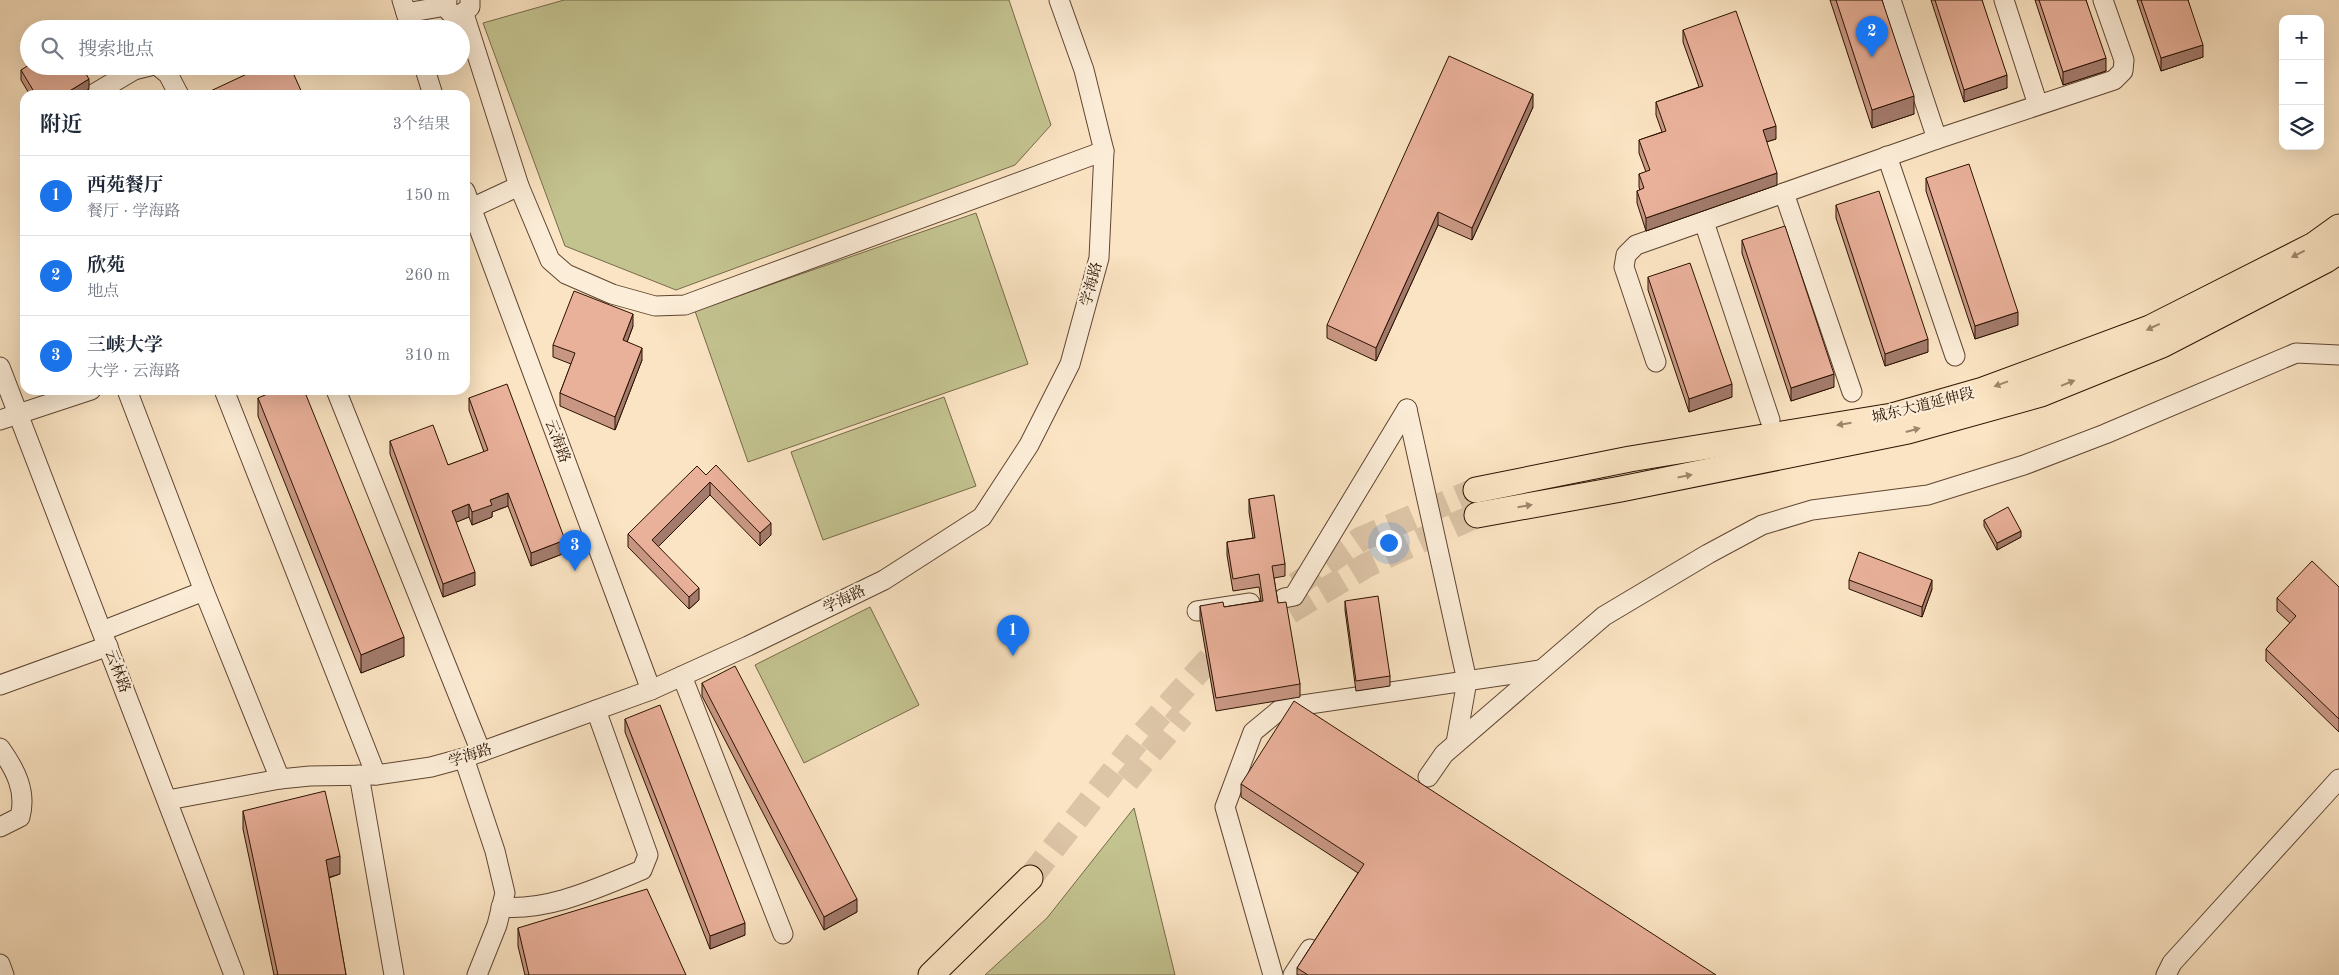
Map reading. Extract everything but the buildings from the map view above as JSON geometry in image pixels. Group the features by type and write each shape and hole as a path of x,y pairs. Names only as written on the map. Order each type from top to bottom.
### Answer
{"main road":[{"name":"城东大道延伸段","path":"1476,490 1630,459 1892,416 1983,390 2150,328 2314,245 2339,227"},
{"name":"城东大道延伸段","path":"1477,515 1621,489 1908,432 2041,394 2162,345 2326,260 2339,251"},
{"path":"931,975 1033,886 950,975"}],"street":[{"name":"学海路","path":"168,800 280,779 367,775 431,767 473,755 651,690 682,676 884,580 982,517 1029,445 1070,364 1099,258 1104,150 1084,70 1059,0"},
{"path":"1891,0 1937,139"},
{"path":"2004,0 2038,105"},
{"path":"1656,362 1624,267 1626,255 1636,245 1887,156 2114,80 2123,71 2124,60 2103,0"},
{"path":"406,14 446,3 450,12 457,15 467,7 519,186 550,260 566,274 612,294 655,306 685,305 1104,150"},
{"path":"100,90 126,75"},
{"path":"169,75 176,90"},
{"path":"427,75 431,90"},
{"path":"1887,156 1955,356"},
{"path":"470,203 519,186"},
{"path":"1784,193 1852,392"},
{"name":"云海路","path":"470,212 651,690"},
{"path":"1704,222 1770,420"},
{"path":"1428,777 1444,754 1456,743 1604,616 1708,554 1762,525 1812,510 1928,495 2024,466 2105,434 2296,353 2339,356"},
{"name":"云林路","path":"0,366 234,975"},
{"path":"0,420 76,395"},
{"path":"129,395 204,591 280,779"},
{"path":"226,395 367,775 394,975"},
{"path":"338,395 473,755 505,893 497,925 477,975"},
{"path":"1284,598 1294,596 1407,409 1467,681 1456,743"},
{"path":"0,685 105,639 204,591"},
{"path":"1197,611 1250,603"},
{"path":"1273,975 1225,807 1253,732 1282,708 1541,670"},
{"path":"682,676 783,934"},
{"path":"501,907 522,909 570,898 642,870 648,855 596,710"},
{"path":"0,748 20,782 23,806 20,817 0,827"},
{"path":"2166,975 2172,963 2339,779"},
{"path":"1294,975 1320,934"},
{"path":"0,964 4,975"}],"green space":[{"path":"564,0 1009,0 1051,125 1015,165 676,290 565,246 483,23"},
{"path":"976,213 1028,364 748,462 695,311"},
{"path":"944,397 976,486 823,540 791,452"},
{"path":"870,607 919,705 804,763 755,665"},
{"path":"1134,808 1175,975 985,975 1047,918"}],"tunnel":[{"path":"1296,585 1361,539 1476,490"},
{"path":"1258,631 1367,565 1477,515"},
{"path":"1030,878 1141,736 1229,637"},
{"path":"1127,781 1182,715"}],"place":[{"name":"欣苑","path":"1872,57"},
{"name":"三峡大学","path":"575,571"},
{"name":"西苑餐厅","path":"1013,656"}]}
